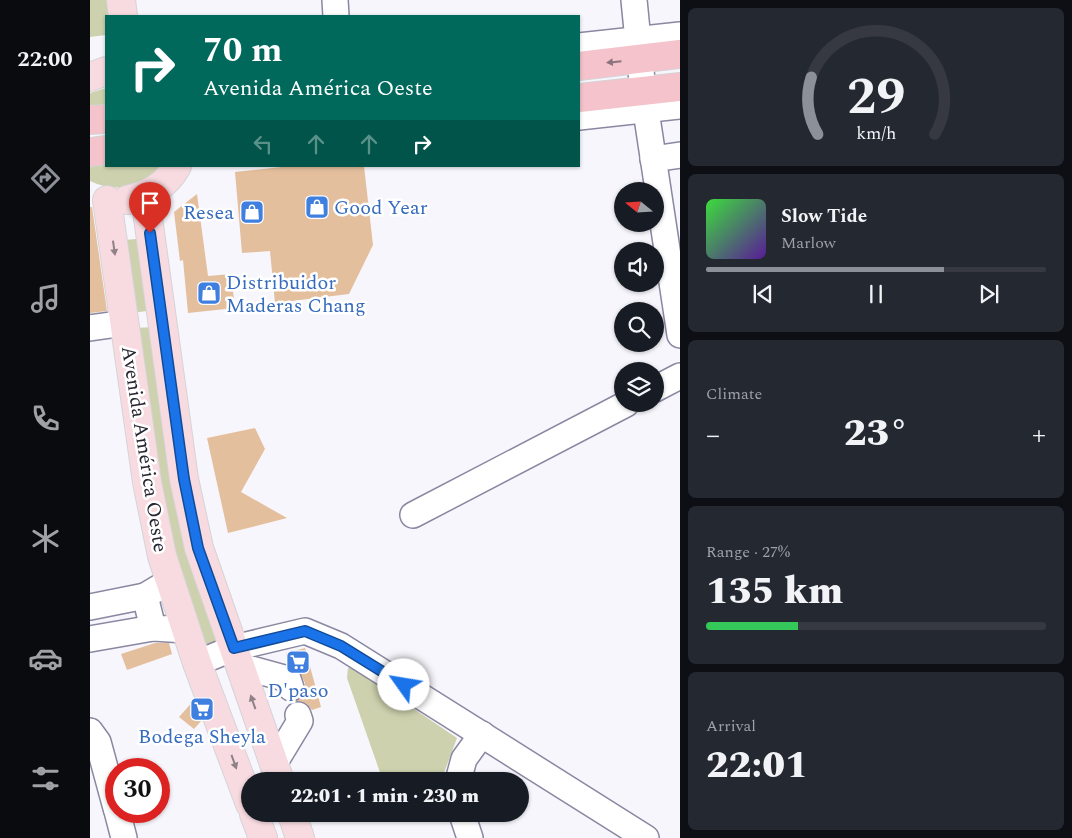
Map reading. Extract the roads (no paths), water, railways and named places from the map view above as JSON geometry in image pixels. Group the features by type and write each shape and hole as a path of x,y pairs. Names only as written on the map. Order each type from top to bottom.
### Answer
{"highway":[{"path":"580,66 639,49 680,54"},
{"path":"580,98 645,101 680,87"},
{"path":"90,120 105,119"},
{"path":"90,152 105,150"}],"main road":[{"path":"121,0 123,15"},
{"path":"90,77 105,71"},
{"path":"99,196 126,200 145,196 160,187 177,167"},
{"name":"Avenida América Oeste","path":"99,196 125,323 147,482 162,556 197,663 241,780"},
{"name":"Avenida América Oeste","path":"145,196 184,479 198,548 277,772"},
{"path":"125,323 162,318"},
{"path":"257,822 263,838"},
{"path":"295,822 300,838"}],"street":[{"path":"335,0 336,15"},
{"path":"634,0 645,101 680,335"},
{"path":"580,46 639,49 680,35"},
{"path":"580,117 645,101 680,106"},
{"path":"654,159 680,156"},
{"path":"90,328 125,323"},
{"path":"664,384 680,376"},
{"path":"413,515 614,410"},
{"path":"90,607 145,596 170,581"},
{"path":"145,596 154,628"},
{"path":"90,639 154,628 186,630"},
{"path":"197,663 237,657 305,631 341,646 646,838"},
{"path":"237,657 288,679 291,688"},
{"path":"277,772 300,720 298,714"},
{"path":"90,730 98,742 105,767"},
{"path":"460,772 464,759 482,734"},
{"path":"465,822 470,838"},
{"path":"120,823 124,838"}],"place":[{"name":"Good Year","path":"317,207"},
{"name":"Resea","path":"252,212"},
{"name":"Distribuidor Maderas Chang","path":"209,293"},
{"name":"D'paso","path":"298,662"},
{"name":"Bodega Sheyla","path":"202,709"}]}
